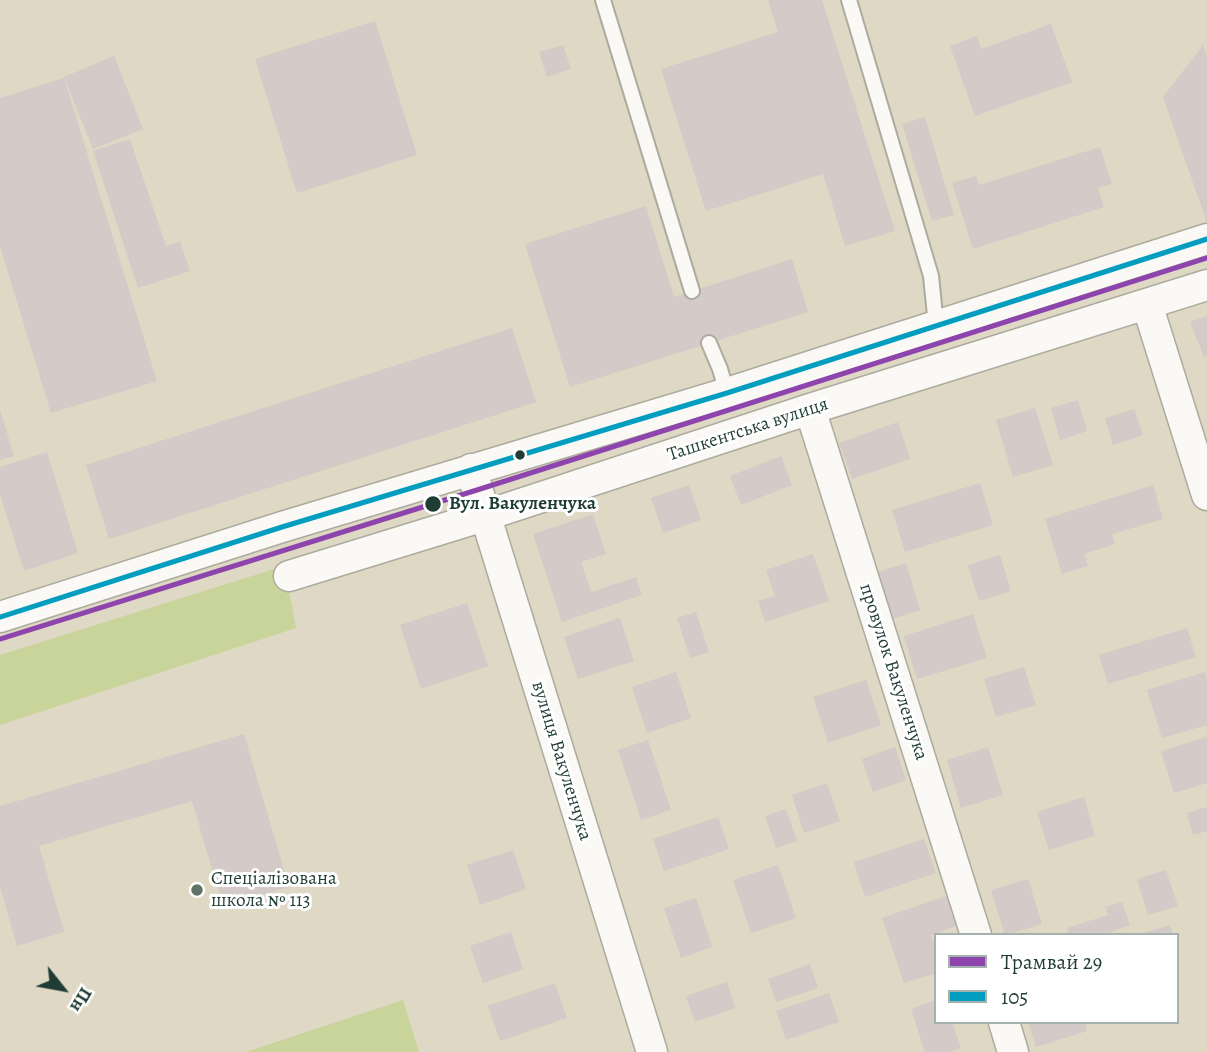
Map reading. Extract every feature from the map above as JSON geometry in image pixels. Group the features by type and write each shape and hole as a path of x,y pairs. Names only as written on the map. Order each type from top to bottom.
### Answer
{"street":[{"path":"0,617 471,469 727,393 1207,239"},
{"name":"Ташкентська вулиця","path":"289,576 1207,285"},
{"path":"1147,304 1207,495"},
{"name":"провулок Вакуленчука","path":"810,409 975,933"},
{"name":"вулиця Вакуленчука","path":"471,469 652,1052"},
{"path":"1005,1024 1013,1052"}],"lane":[{"path":"603,0 692,291"},
{"path":"849,0 931,276 936,325"},
{"path":"709,343 727,393"}],"green space":[{"path":"284,566 296,628 0,725 0,655"},
{"path":"403,1000 419,1052 246,1052"}],"building":[{"path":"768,0 822,0 895,231 845,246 823,174 706,211 661,69 778,32"},
{"path":"375,21 417,155 297,193 255,59"},
{"path":"1051,24 1072,82 975,116 950,46 977,36 981,49"},
{"path":"563,45 571,69 547,77 539,52"},
{"path":"1203,45 1207,58 1207,223 1163,97"},
{"path":"114,56 143,129 93,149 64,77"},
{"path":"64,78 157,381 51,413 0,246 0,98"},
{"path":"925,117 954,215 932,221 902,124"},
{"path":"130,139 166,246 180,241 190,271 138,288 93,151"},
{"path":"1100,147 1112,184 1098,188 1104,207 973,249 952,183 976,176 979,185"},
{"path":"646,206 674,297 792,259 808,312 570,387 525,244"},
{"path":"1207,316 1207,356 1204,357 1190,322"},
{"path":"512,328 536,402 109,539 86,465"},
{"path":"1078,400 1087,431 1060,440 1051,408"},
{"path":"1035,408 1053,465 1013,477 996,420"},
{"path":"1134,409 1143,435 1113,445 1105,418"},
{"path":"0,410 14,456 0,460"},
{"path":"898,422 910,459 852,479 839,443"},
{"path":"47,452 78,553 24,571 0,494 0,467"},
{"path":"781,456 792,485 741,505 730,476"},
{"path":"980,483 993,525 905,552 892,510"},
{"path":"689,485 701,520 663,533 651,498"},
{"path":"1153,485 1163,519 1112,534 1115,544 1084,554 1088,566 1062,574 1045,519"},
{"path":"593,514 606,554 581,562 591,592 636,577 642,595 562,622 533,534"},
{"path":"813,554 829,601 765,622 758,601 775,596 766,570"},
{"path":"1000,555 1011,591 979,601 968,565"},
{"path":"906,563 920,610 883,622 869,575"},
{"path":"467,603 488,666 421,689 400,625"},
{"path":"696,612 709,652 690,658 677,618"},
{"path":"973,614 987,658 917,679 904,636"},
{"path":"620,618 634,661 578,679 564,637"},
{"path":"1187,628 1196,657 1108,684 1099,655"},
{"path":"1024,667 1036,705 996,717 984,679"},
{"path":"676,672 691,718 647,733 632,687"},
{"path":"1205,672 1207,725 1162,738 1147,690"},
{"path":"866,680 881,725 828,743 813,697"},
{"path":"244,734 289,887 223,906 192,801 39,846 64,932 17,946 0,887 0,806"},
{"path":"1207,737 1207,783 1174,793 1161,751"},
{"path":"648,740 671,810 641,820 618,750"},
{"path":"895,747 906,780 873,792 862,759"},
{"path":"988,747 1003,795 961,808 947,760"},
{"path":"827,783 840,821 804,833 792,795"},
{"path":"1084,797 1095,836 1049,850 1037,812"},
{"path":"1207,807 1207,831 1193,835 1187,813"},
{"path":"786,809 797,841 776,848 765,816"},
{"path":"718,817 729,849 664,871 653,839"},
{"path":"924,839 936,873 865,897 854,862"},
{"path":"513,850 526,889 480,905 467,865"},
{"path":"778,865 796,918 751,933 733,880"},
{"path":"1166,870 1178,906 1148,915 1137,879"},
{"path":"1028,879 1042,924 1004,933 991,890"},
{"path":"949,895 959,925 931,935 934,942 934,974 904,983 882,918"},
{"path":"696,898 712,947 681,958 664,908"},
{"path":"1122,902 1130,925 1108,933 1068,933 1067,928 1108,915 1105,907"},
{"path":"1170,925 1172,933 1144,933"},
{"path":"511,932 523,969 483,983 470,946"},
{"path":"810,964 818,988 776,1002 768,979"},
{"path":"727,982 735,1008 695,1022 686,996"},
{"path":"555,983 567,1018 500,1041 488,1006"},
{"path":"829,993 839,1022 786,1040 776,1011"},
{"path":"934,1001 934,1024 953,1024 961,1048 950,1052 925,1052 911,1009"},
{"path":"1029,1024 1085,1024 1087,1031 1036,1047"}],"tram line":[{"name":"29","path":"0,639 1207,258"}],"transit line":[{"name":"105","path":"0,617 282,527 727,393 1207,239"}],"place":[{"name":"Вул. Вакуленчука","path":"433,504"},
{"name":"Спеціалізована школа № 113","path":"197,890"}]}
